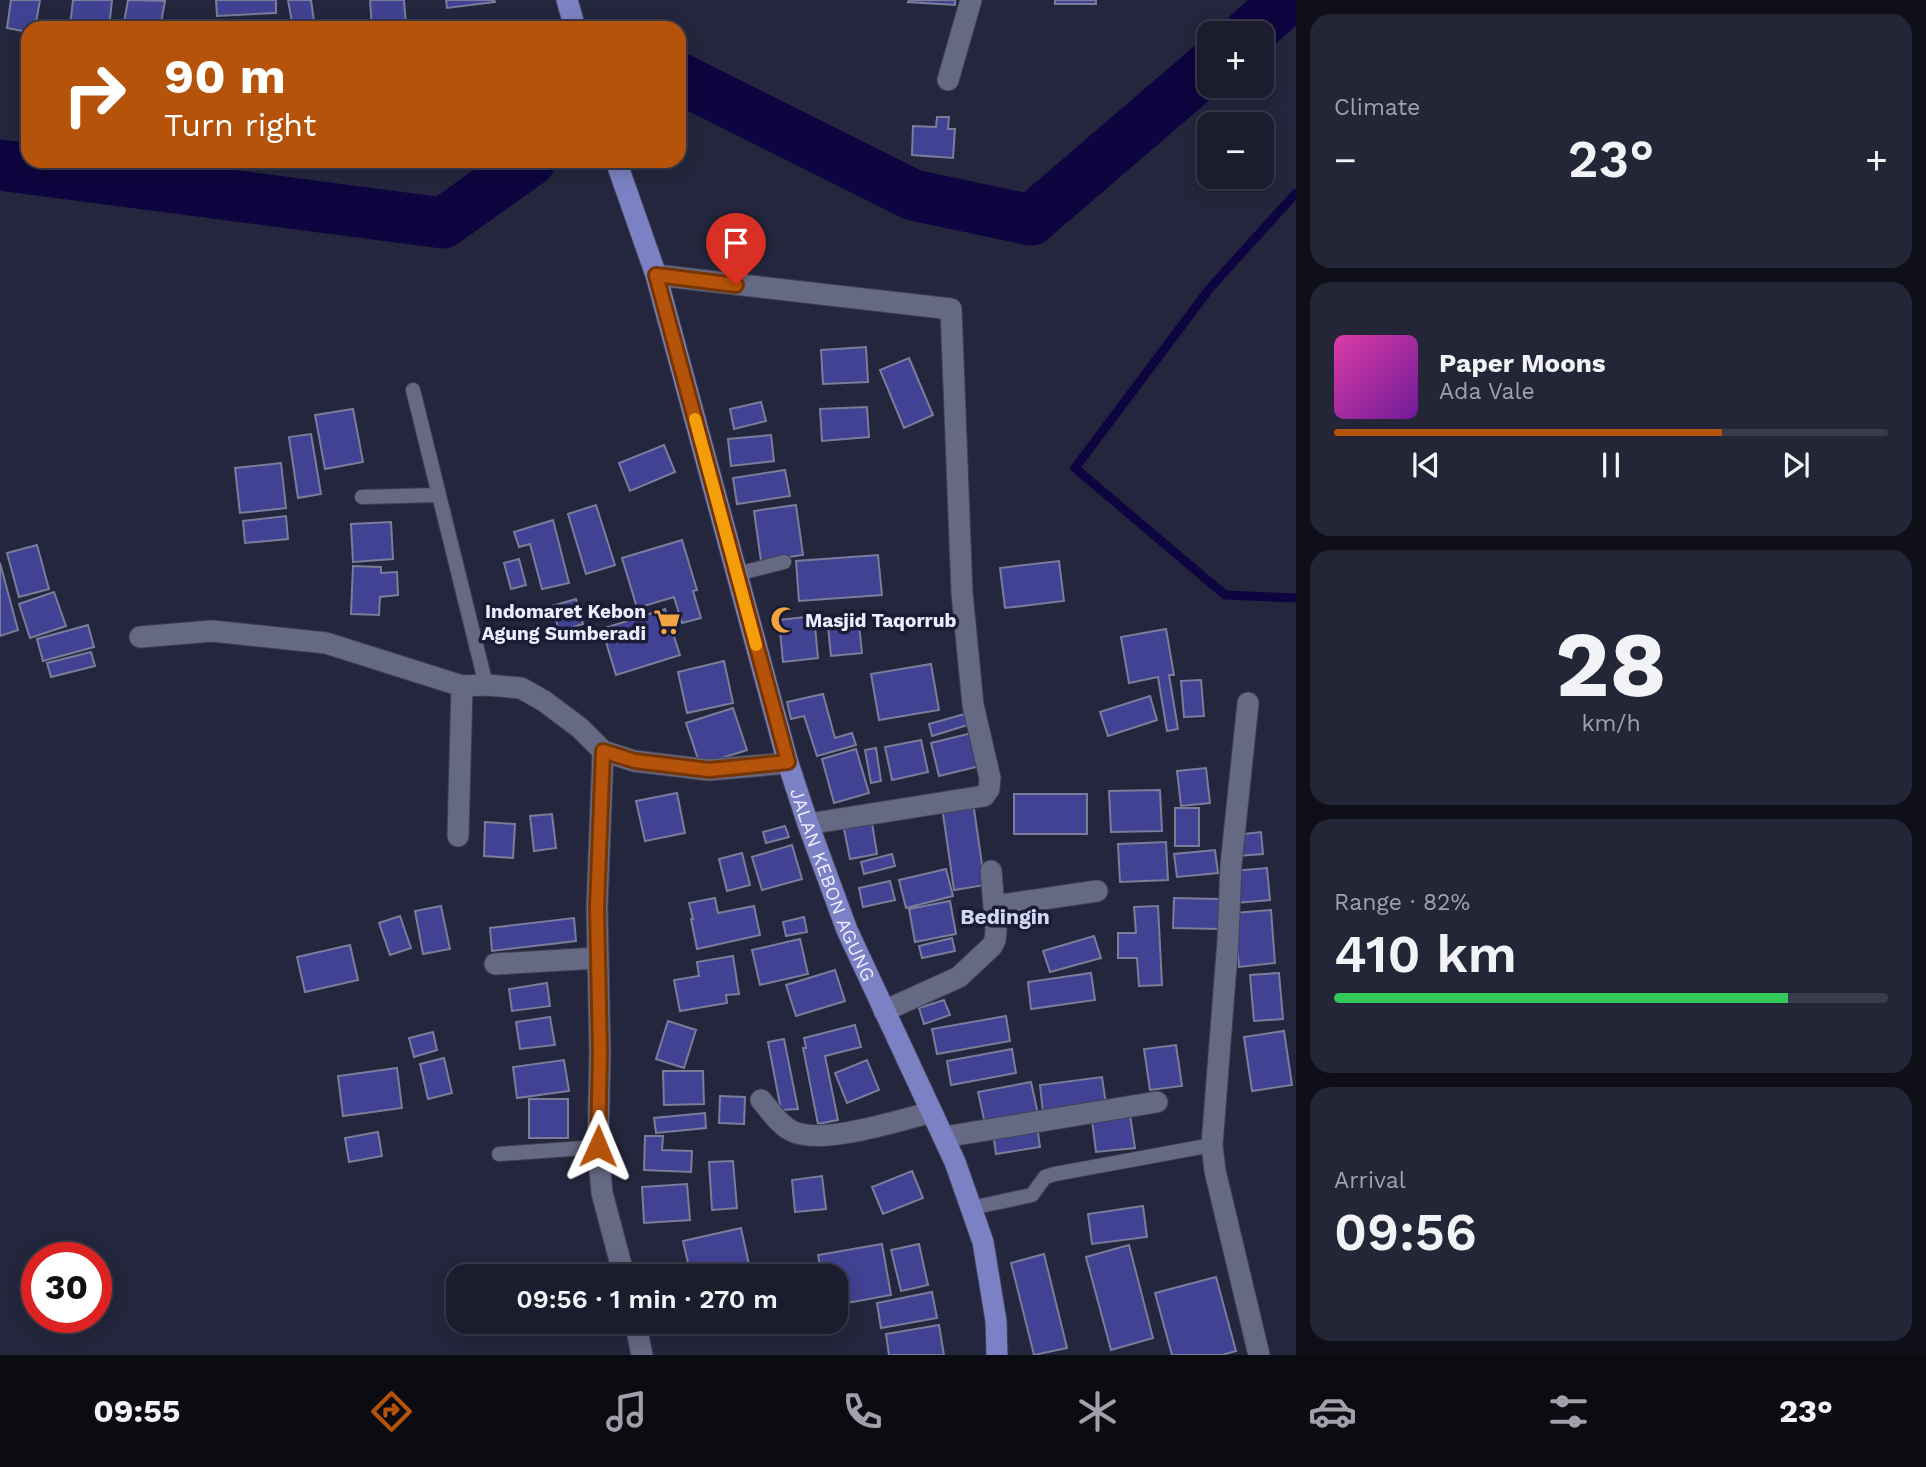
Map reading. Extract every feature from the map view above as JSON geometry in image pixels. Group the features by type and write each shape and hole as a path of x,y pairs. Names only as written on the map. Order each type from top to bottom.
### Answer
{"main road":[{"path":"567,0 573,21"},
{"name":"JALAN KEBON AGUNG","path":"618,168 656,275 788,762 808,824 847,930 955,1162 983,1242 996,1321 997,1355"}],"street":[{"path":"948,80 971,0"},
{"path":"656,275 951,309 962,593 974,705 990,778 989,789 984,796 808,824"},
{"path":"141,637 212,631 326,643 462,686 521,688 544,701 580,728 603,751 635,761 709,770 788,762"},
{"path":"458,836 462,686"},
{"path":"1248,703 1231,865 1212,1145 1259,1355"},
{"path":"603,751 597,907 600,1053 598,1146 602,1193 621,1264"},
{"path":"884,1011 959,977 987,953 995,940 991,871"},
{"path":"995,906 1097,891"},
{"path":"495,964 598,958"},
{"path":"761,1100 788,1129 806,1135 826,1136 932,1112"},
{"path":"944,1137 1157,1102"},
{"path":"638,1334 642,1355"}],"lane":[{"path":"413,390 486,685"},
{"path":"362,497 439,495"},
{"path":"737,573 784,562"},
{"path":"971,1208 1032,1195 1045,1177 1055,1174 1212,1145"},
{"path":"499,1154 598,1146"}],"building":[{"path":"11,0 40,0 36,21 21,21 21,31 7,28"},
{"path":"73,0 112,0 110,21 71,21"},
{"path":"128,0 165,1 161,21 124,21"},
{"path":"216,0 276,0 276,13 217,16"},
{"path":"288,0 311,0 314,21 292,21"},
{"path":"370,0 404,0 406,21 372,21"},
{"path":"446,0 494,0 495,2 447,8"},
{"path":"955,0 955,5 908,2"},
{"path":"1055,0 1096,0 1096,4 1055,4"},
{"path":"937,117 949,117 948,129 955,129 953,158 912,155 913,126 936,127"},
{"path":"866,347 868,382 823,384 821,350"},
{"path":"909,358 933,415 904,428 880,370"},
{"path":"761,402 766,421 734,429 730,409"},
{"path":"867,407 869,437 822,441 820,409"},
{"path":"353,409 363,462 325,469 315,415"},
{"path":"311,434 321,494 298,498 289,437"},
{"path":"771,435 774,461 731,466 728,439"},
{"path":"664,445 675,472 630,491 619,463"},
{"path":"281,463 286,508 240,513 235,468"},
{"path":"785,470 790,496 737,504 733,478"},
{"path":"596,505 615,565 586,574 568,514"},
{"path":"796,505 803,555 761,561 754,511"},
{"path":"286,516 288,539 245,543 243,521"},
{"path":"553,520 569,583 542,589 530,544 519,547 514,532"},
{"path":"391,522 393,559 353,562 351,524"},
{"path":"682,540 697,590 693,591 701,618 682,623 674,597 637,608 622,558"},
{"path":"37,545 49,589 19,597 7,553"},
{"path":"878,555 882,595 799,601 796,561"},
{"path":"519,559 526,585 511,589 504,563"},
{"path":"1059,561 1064,601 1005,608 1000,568"},
{"path":"0,563 18,630 0,636"},
{"path":"353,566 381,567 381,573 397,572 398,595 380,597 379,615 351,614"},
{"path":"54,592 66,626 30,638 19,604"},
{"path":"576,599 583,624 559,631 552,606"},
{"path":"665,609 680,655 616,675 602,629"},
{"path":"858,615 862,653 831,656 827,617"},
{"path":"814,616 818,658 783,662 779,620"},
{"path":"88,625 94,647 43,661 37,639"},
{"path":"1166,629 1174,675 1169,675 1178,729 1167,731 1158,677 1129,683 1121,637"},
{"path":"91,652 95,666 51,677 47,663"},
{"path":"724,661 733,703 687,713 678,672"},
{"path":"931,664 939,710 879,720 871,674"},
{"path":"1201,680 1204,716 1184,717 1181,681"},
{"path":"823,694 835,738 852,733 856,745 817,756 804,716 791,719 787,702"},
{"path":"1150,696 1157,720 1108,736 1100,712"},
{"path":"733,708 747,750 700,765 686,723"},
{"path":"968,713 971,724 932,736 929,724"},
{"path":"972,733 980,766 939,776 931,743"},
{"path":"921,740 928,772 892,780 885,747"},
{"path":"876,748 881,781 871,783 865,750"},
{"path":"856,749 869,793 834,803 822,759"},
{"path":"1206,768 1210,803 1181,806 1177,771"},
{"path":"1160,790 1162,831 1111,832 1109,791"},
{"path":"677,793 685,833 645,841 636,801"},
{"path":"1014,794 1087,794 1087,834 1014,834"},
{"path":"973,802 985,885 954,890 942,807"},
{"path":"1175,808 1199,808 1199,846 1175,846"},
{"path":"552,814 556,848 534,851 530,816"},
{"path":"485,822 515,824 513,858 484,856"},
{"path":"872,823 877,854 850,859 844,829"},
{"path":"785,826 789,837 766,843 763,832"},
{"path":"1261,832 1263,854 1238,856 1235,835"},
{"path":"1166,842 1168,880 1120,882 1118,844"},
{"path":"792,845 802,879 762,890 752,857"},
{"path":"1215,850 1218,873 1177,877 1174,854"},
{"path":"742,853 750,885 727,891 719,859"},
{"path":"892,854 895,866 864,874 861,862"},
{"path":"1267,868 1270,900 1236,903 1233,871"},
{"path":"946,869 953,896 906,908 899,880"},
{"path":"890,881 895,900 863,907 859,888"},
{"path":"715,898 718,913 754,906 760,935 697,949 689,903"},
{"path":"1174,898 1220,899 1219,929 1173,928"},
{"path":"950,901 956,934 915,942 909,909"},
{"path":"441,906 450,949 423,954 415,911"},
{"path":"1158,906 1162,985 1139,986 1137,958 1118,958 1118,933 1136,933 1134,907"},
{"path":"1271,910 1275,963 1239,967 1234,913"},
{"path":"400,916 411,948 390,955 379,923"},
{"path":"804,917 807,932 786,936 783,922"},
{"path":"574,918 576,941 492,951 490,928"},
{"path":"1094,936 1101,958 1050,972 1043,951"},
{"path":"952,938 955,951 922,958 919,946"},
{"path":"800,939 808,974 760,985 752,950"},
{"path":"350,945 358,980 305,992 297,957"},
{"path":"733,956 739,994 726,995 727,1003 680,1011 674,980 699,976 697,962"},
{"path":"835,970 845,1001 796,1016 786,985"},
{"path":"1091,973 1095,1000 1031,1009 1028,982"},
{"path":"1279,973 1283,1019 1254,1021 1250,975"},
{"path":"547,983 550,1006 512,1011 509,989"},
{"path":"944,1000 950,1015 924,1024 919,1008"},
{"path":"1006,1016 1010,1041 937,1054 932,1029"},
{"path":"550,1017 555,1045 520,1049 516,1022"},
{"path":"668,1021 696,1030 684,1068 656,1059"},
{"path":"855,1025 861,1047 825,1056 838,1120 818,1124 803,1048 806,1048 804,1038"},
{"path":"1284,1031 1292,1085 1252,1091 1244,1037"},
{"path":"433,1032 437,1050 414,1057 409,1038"},
{"path":"784,1039 798,1109 781,1110 768,1042"},
{"path":"1176,1045 1182,1086 1150,1090 1144,1049"},
{"path":"1012,1049 1016,1073 951,1085 947,1061"},
{"path":"444,1058 452,1093 428,1099 420,1064"},
{"path":"564,1060 569,1091 517,1098 513,1067"},
{"path":"867,1060 879,1090 847,1103 835,1073"},
{"path":"397,1068 402,1108 343,1116 338,1076"},
{"path":"663,1071 703,1071 704,1104 664,1105"},
{"path":"1102,1077 1106,1105 1043,1113 1040,1085"},
{"path":"1031,1082 1038,1114 985,1124 978,1092"},
{"path":"720,1096 745,1097 744,1124 719,1123"},
{"path":"529,1099 568,1099 568,1138 529,1138"},
{"path":"705,1113 706,1128 656,1133 654,1118"},
{"path":"1130,1115 1135,1148 1096,1152 1092,1120"},
{"path":"1037,1126 1040,1147 996,1154 993,1133"},
{"path":"378,1132 382,1156 349,1162 345,1138"},
{"path":"645,1136 663,1136 662,1150 692,1151 691,1172 644,1170"},
{"path":"733,1161 737,1208 712,1210 709,1162"},
{"path":"912,1171 923,1198 883,1214 872,1187"},
{"path":"822,1176 826,1209 795,1212 792,1180"},
{"path":"687,1184 690,1220 644,1223 642,1187"},
{"path":"1143,1206 1147,1237 1092,1244 1088,1214"},
{"path":"741,1228 749,1264 688,1264 683,1241"},
{"path":"882,1244 891,1295 848,1303 848,1264 820,1264 818,1255"},
{"path":"919,1244 928,1285 901,1291 891,1250"},
{"path":"1129,1245 1153,1338 1111,1350 1086,1257"},
{"path":"1044,1254 1067,1348 1034,1355 1011,1263"},
{"path":"1216,1277 1236,1351 1222,1355 1172,1355 1155,1293"},
{"path":"932,1292 937,1318 881,1328 877,1303"},
{"path":"939,1325 944,1355 889,1355 886,1334"}],"waterway":[{"path":"1263,21 1287,0"},
{"path":"686,82 913,195 1031,220 1197,77"},
{"path":"0,165 21,168"},
{"path":"23,168 443,223 520,168"},
{"path":"1296,193 1210,288 1075,468 1225,595 1296,598"}],"slow traffic":[{"path":"695,419 756,645"}],"place":[{"name":"Masjid Taqorrub","path":"784,620"},
{"name":"Indomaret Kebon Agung Sumberadi","path":"667,622"}],"district":[{"name":"Bedingin","path":"1005,917"}],"route":[{"path":"598,1146 600,1053 597,907 603,751 635,761 709,770 788,762 656,275 736,285"}]}
